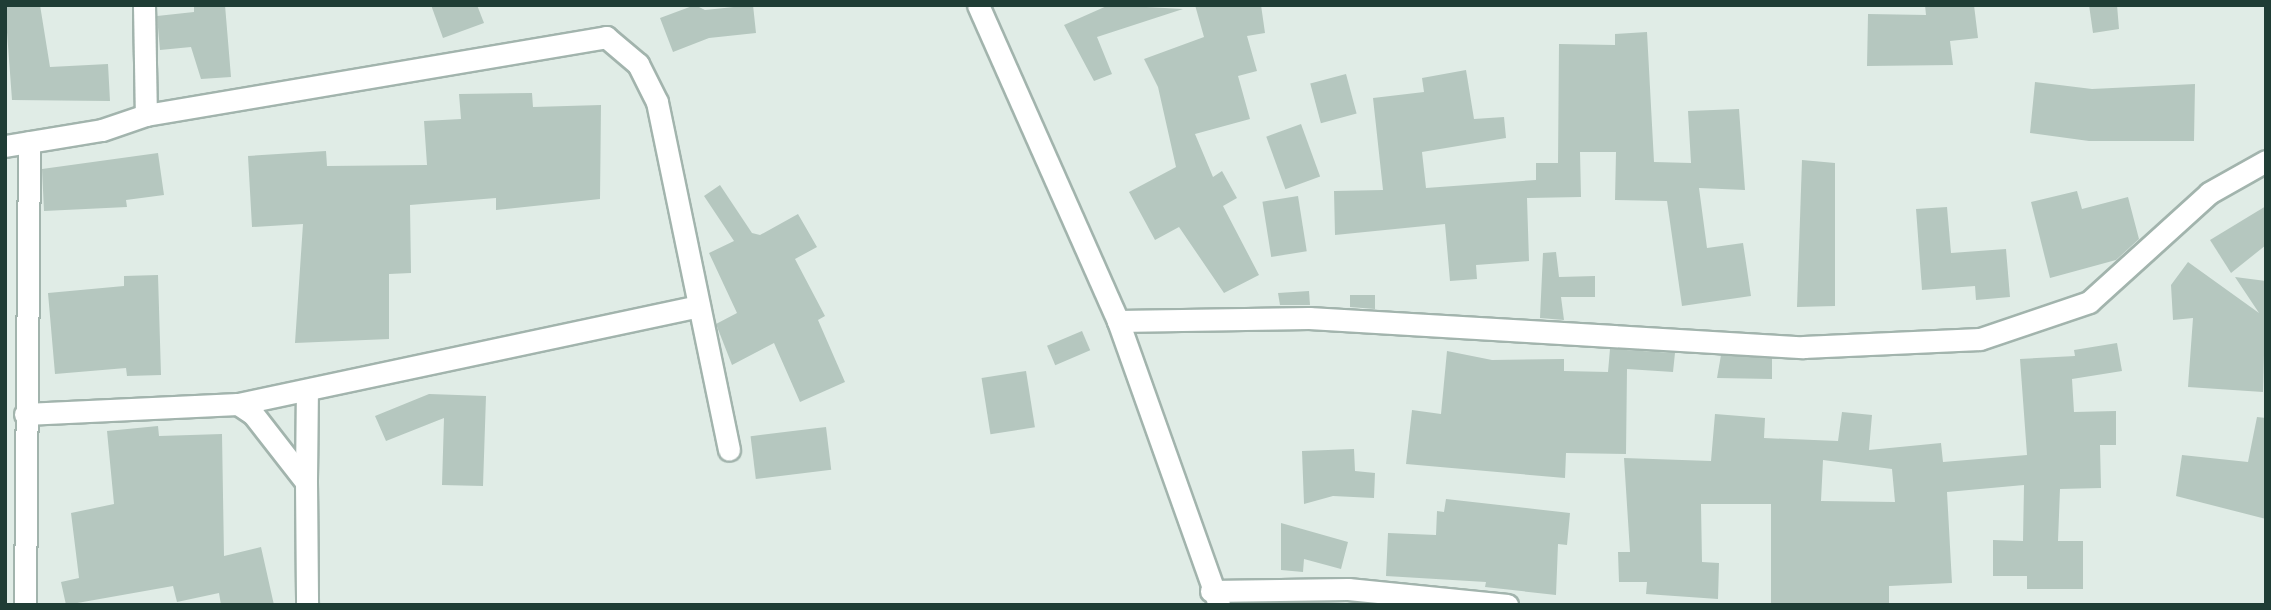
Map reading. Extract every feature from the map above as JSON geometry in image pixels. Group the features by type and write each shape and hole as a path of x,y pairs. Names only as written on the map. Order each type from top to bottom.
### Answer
{"street":[{"path":"144,5 146,115"},
{"path":"978,5 1118,321 1215,598 1348,589 1507,605"},
{"path":"5,146 146,115 606,37 638,64 657,102 729,450"},
{"path":"25,605 15,569 25,414 29,142"},
{"path":"1118,321 1309,318 1803,346 1980,339 2089,302 2209,192 2266,161"},
{"path":"25,414 238,404 699,306"},
{"path":"307,390 307,605"},
{"path":"238,404 271,433 306,482"}],"building":[{"path":"5,5 40,5 50,67 108,64 110,101 12,100"},
{"path":"194,5 225,5 231,77 201,79 191,47 160,50 157,16 194,12"},
{"path":"431,5 477,5 484,23 443,38"},
{"path":"695,5 705,10 753,5 756,33 709,38 673,52 660,18"},
{"path":"1109,5 1183,9 1097,37 1112,74 1094,81 1064,25"},
{"path":"1195,5 1261,5 1265,33 1247,36 1257,71 1238,76 1250,119 1195,134 1213,177 1222,171 1237,198 1223,206 1259,275 1224,293 1179,227 1155,240 1129,192 1176,167 1158,87 1144,59 1204,37"},
{"path":"1925,5 1974,5 1978,38 1950,41 1953,65 1867,66 1868,14 1926,15"},
{"path":"2089,5 2117,5 2119,29 2093,33"},
{"path":"1647,32 1654,162 1691,163 1688,111 1739,109 1745,190 1699,188 1707,248 1743,243 1751,296 1682,306 1667,201 1615,200 1616,152 1580,152 1581,197 1527,198 1529,261 1476,265 1477,279 1450,281 1445,224 1335,235 1334,191 1383,190 1373,98 1424,92 1422,78 1466,70 1474,119 1504,117 1506,138 1422,152 1426,188 1536,180 1536,163 1558,163 1559,44 1615,45 1615,34"},
{"path":"1346,74 1357,114 1321,123 1310,84"},
{"path":"2035,82 2092,89 2195,84 2194,141 2089,141 2030,133"},
{"path":"532,93 533,107 601,105 600,199 496,210 496,198 410,205 411,273 389,274 389,339 295,343 303,224 252,227 248,156 326,151 327,166 427,165 424,121 461,119 459,94"},
{"path":"1301,124 1320,177 1285,189 1266,137"},
{"path":"158,153 164,195 126,200 127,207 44,211 42,169"},
{"path":"1802,160 1835,163 1835,306 1797,307"},
{"path":"720,185 752,233 760,235 798,214 817,247 795,259 825,316 818,320 845,382 800,402 774,343 732,365 716,324 737,313 709,253 734,241 704,196"},
{"path":"2077,191 2082,209 2128,197 2139,239 2116,260 2050,278 2031,202"},
{"path":"1298,196 1307,251 1271,257 1262,202"},
{"path":"2266,206 2266,245 2231,273 2210,240"},
{"path":"1947,207 1951,253 2006,249 2010,297 1976,300 1975,286 1922,290 1916,209"},
{"path":"1556,252 1559,277 1595,276 1595,297 1561,297 1564,320 1540,318 1543,253"},
{"path":"2188,262 2259,313 2235,277 2266,281 2263,392 2188,387 2193,318 2173,320 2171,285"},
{"path":"158,275 161,375 127,376 126,368 55,374 48,293 124,286 124,276"},
{"path":"1309,291 1310,305 1280,305 1278,293"},
{"path":"1350,295 1375,295 1375,309 1350,307"},
{"path":"1082,331 1090,350 1055,365 1047,346"},
{"path":"2117,343 2122,371 2072,379 2074,412 2116,411 2116,445 2100,445 2101,488 2060,489 2058,541 2083,541 2083,589 2027,589 2027,576 1993,576 1993,540 2023,541 2024,485 1947,492 1952,583 1889,586 1889,605 1771,605 1771,504 1701,504 1702,562 1719,563 1718,599 1646,594 1647,582 1619,582 1618,552 1630,552 1624,458 1711,461 1715,414 1765,418 1764,438 1838,441 1842,412 1872,415 1869,450 1941,443 1943,462 2027,455 2020,359 2075,356 2074,350","holes":["1823,460 1892,469 1895,502 1821,501"]},
{"path":"1610,349 1675,353 1673,372 1627,369 1626,454 1566,453 1565,478 1406,464 1412,410 1441,414 1447,351 1492,360 1564,359 1564,371 1608,372"},
{"path":"1721,355 1772,358 1772,379 1717,378"},
{"path":"1026,371 1035,427 990,434 982,378"},
{"path":"429,394 486,396 483,486 442,485 444,418 386,441 375,416"},
{"path":"2257,417 2266,418 2266,519 2176,496 2182,455 2248,462"},
{"path":"158,426 159,436 222,434 224,556 261,547 274,605 221,605 219,593 177,602 173,586 66,605 61,582 79,578 71,513 114,504 107,431"},
{"path":"826,427 831,470 756,479 751,436"},
{"path":"1354,449 1355,471 1375,473 1374,498 1333,496 1304,504 1302,451"},
{"path":"1446,499 1570,513 1567,545 1558,544 1556,595 1485,587 1486,582 1386,576 1388,533 1436,535 1437,511 1444,512"},
{"path":"1281,523 1348,542 1341,569 1304,559 1303,572 1281,570"}]}
